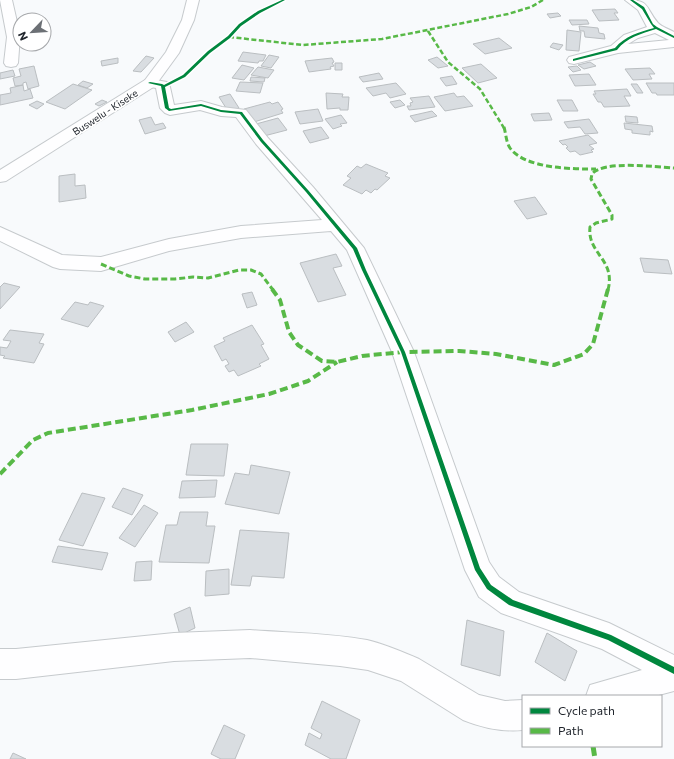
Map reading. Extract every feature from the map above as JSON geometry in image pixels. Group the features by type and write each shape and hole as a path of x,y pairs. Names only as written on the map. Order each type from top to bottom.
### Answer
{"street":[{"path":"6,0 14,36 11,63"},
{"name":"Buswelu - Kiseke","path":"0,177 150,83 172,52 188,20 193,0"},
{"path":"631,0 643,8 656,28 674,37"},
{"path":"616,49 628,38 656,28"},
{"path":"574,60 616,49 674,43"},
{"path":"150,83 162,85 164,87 167,108 170,110 201,105 220,111 241,113 262,141 355,248 403,352 478,570 490,587 511,602 609,637 674,671"},
{"path":"0,233 60,262 101,264 169,245 234,233 336,225"},
{"path":"0,664 16,664 181,646 250,644 340,651 368,655 409,669 474,709 505,716 522,715"},
{"path":"605,695 674,676"}],"building":[{"path":"615,9 618,13 614,13 619,20 599,21 592,10"},
{"path":"558,13 561,16 550,18 547,14"},
{"path":"569,20 587,20 589,24 572,25"},
{"path":"579,26 598,28 599,33 604,34 605,39 585,37 584,31 580,31"},
{"path":"567,30 581,32 579,51 566,50"},
{"path":"499,38 512,48 485,54 473,44"},
{"path":"553,43 563,45 559,50 550,47"},
{"path":"243,52 266,55 263,61 259,61 258,63 238,61"},
{"path":"269,55 279,57 271,68 261,66"},
{"path":"146,56 154,58 141,72 133,71"},
{"path":"437,57 448,66 438,68 428,60"},
{"path":"118,58 118,63 102,66 101,61"},
{"path":"332,58 334,62 332,63 334,66 330,67 331,69 309,72 305,61"},
{"path":"590,62 596,66 584,69 578,65"},
{"path":"335,63 342,63 342,70 335,70"},
{"path":"481,64 497,78 478,83 462,68"},
{"path":"242,65 254,68 244,80 232,78"},
{"path":"34,66 39,86 28,89 26,82 23,83 23,85 15,86 13,78 21,76 19,69"},
{"path":"577,66 581,70 573,72 568,67"},
{"path":"258,67 274,70 268,78 251,75"},
{"path":"650,68 655,74 649,74 652,79 633,80 625,69"},
{"path":"13,70 15,76 0,79 0,73"},
{"path":"379,73 383,79 363,82 359,77"},
{"path":"589,74 596,85 575,86 569,75"},
{"path":"452,76 457,84 446,86 440,78"},
{"path":"251,77 265,78 264,82 250,81"},
{"path":"83,81 93,84 87,88 78,85"},
{"path":"240,82 263,83 260,93 236,91"},
{"path":"396,83 406,94 390,98 386,93 373,96 366,88"},
{"path":"646,83 674,83 674,95 657,95 656,93 652,93"},
{"path":"73,84 92,90 65,109 46,102"},
{"path":"631,84 637,84 643,93 637,93"},
{"path":"23,85 24,91 30,89 33,98 0,105 0,95 11,93 10,88"},
{"path":"627,89 631,96 624,96 630,106 604,107 601,102 598,102 593,94 596,94 594,91"},
{"path":"326,93 343,94 342,97 349,97 348,110 340,110 340,108 327,109"},
{"path":"454,93 457,97 464,96 473,106 445,111 434,97"},
{"path":"230,94 239,108 228,111 219,97"},
{"path":"429,96 435,107 409,110 407,106 411,106 410,103 413,102 410,98"},
{"path":"102,100 107,102 99,106 95,104"},
{"path":"400,100 405,105 395,108 390,102"},
{"path":"557,100 572,100 578,111 563,111"},
{"path":"37,101 44,104 37,109 29,105"},
{"path":"270,102 272,104 278,102 283,109 281,110 283,113 254,122 244,109"},
{"path":"318,109 323,121 300,124 295,112"},
{"path":"432,111 437,116 415,122 410,116"},
{"path":"549,113 552,120 534,121 531,114"},
{"path":"341,115 347,123 340,124 342,126 333,129 325,119"},
{"path":"625,116 637,117 638,123 626,122"},
{"path":"151,117 155,125 163,123 166,128 145,134 139,120"},
{"path":"278,118 287,130 264,136 256,124"},
{"path":"589,119 598,133 585,134 580,127 568,128 564,122"},
{"path":"624,123 652,126 653,132 650,131 650,135 632,133 632,130 625,129"},
{"path":"321,127 329,138 310,143 303,131"},
{"path":"588,135 597,143 589,145 594,149 591,150 593,152 580,155 575,151 570,152 566,148 568,147 565,144 563,145 559,141"},
{"path":"366,164 388,173 385,176 390,178 377,190 375,189 371,193 366,190 362,194 343,185 351,178 347,176 357,166 361,168"},
{"path":"75,174 75,186 85,185 86,198 59,202 59,176"},
{"path":"535,197 547,214 527,219 514,201"},
{"path":"336,254 342,266 333,268 346,295 318,302 300,263"},
{"path":"640,258 668,260 672,274 644,272"},
{"path":"4,283 20,287 0,309 0,287"},
{"path":"252,292 257,305 247,308 242,294"},
{"path":"75,302 88,305 90,302 104,306 88,327 61,319"},
{"path":"186,322 194,332 175,342 168,332"},
{"path":"252,325 264,344 261,345 269,359 259,364 261,366 238,376 234,370 229,372 225,366 229,364 226,359 222,361 214,346 225,341 223,338"},
{"path":"10,330 44,334 39,343 44,344 34,363 3,358 5,356 0,355 0,347 7,348 11,341 3,340"},
{"path":"191,444 228,444 224,476 186,475"},
{"path":"251,465 290,472 279,514 225,504 235,473 249,475"},
{"path":"217,480 215,497 179,498 182,481"},
{"path":"123,488 143,495 132,515 112,507"},
{"path":"82,493 105,498 83,546 59,540"},
{"path":"144,505 158,513 135,547 119,538"},
{"path":"180,512 208,512 206,526 215,526 209,563 159,562 166,525 177,525"},
{"path":"240,530 289,533 284,578 252,576 250,586 231,585"},
{"path":"58,546 108,553 102,570 52,562"},
{"path":"152,561 151,580 134,581 136,562"},
{"path":"229,569 229,594 205,596 206,571"},
{"path":"190,607 195,628 180,635 174,614"},
{"path":"467,620 504,631 500,676 461,665"},
{"path":"547,633 577,651 565,681 535,662"},
{"path":"322,701 360,720 346,759 331,759 305,745 309,733 320,739 322,734 311,728"},
{"path":"224,725 245,735 235,759 221,759 211,754"},
{"path":"13,753 26,759 10,759"}],"marked path":[{"path":"229,37 303,45 382,39 508,14 531,7 543,0"},
{"path":"428,31 448,62 456,70 478,86 502,124 509,146 516,154 537,163 550,166 596,169"},
{"path":"101,264 129,276 145,279 175,279 193,277 208,278 239,270 251,270 261,274 280,300 289,332 298,345 322,361 337,362 362,356 403,352 459,351 496,354 554,365 584,354 593,344 610,282 610,274 607,266 590,240 589,234 590,227 596,223 612,219 612,215 591,179 592,173 601,169 621,166 674,168"},
{"path":"0,474 33,440 48,433 192,410 269,394 308,381 337,362"},
{"path":"593,747 595,759"}],"cycle path":[{"path":"163,87 184,76 209,52 229,37 240,25 259,12 284,0"},
{"path":"631,0 643,8 656,28 674,37"},
{"path":"574,60 616,49 629,38 639,33 656,28"},
{"path":"150,83 162,85 167,108 170,110 201,105 221,111 241,113 262,141 355,248 403,352 478,570 489,587 511,603 609,637 674,671"}]}
